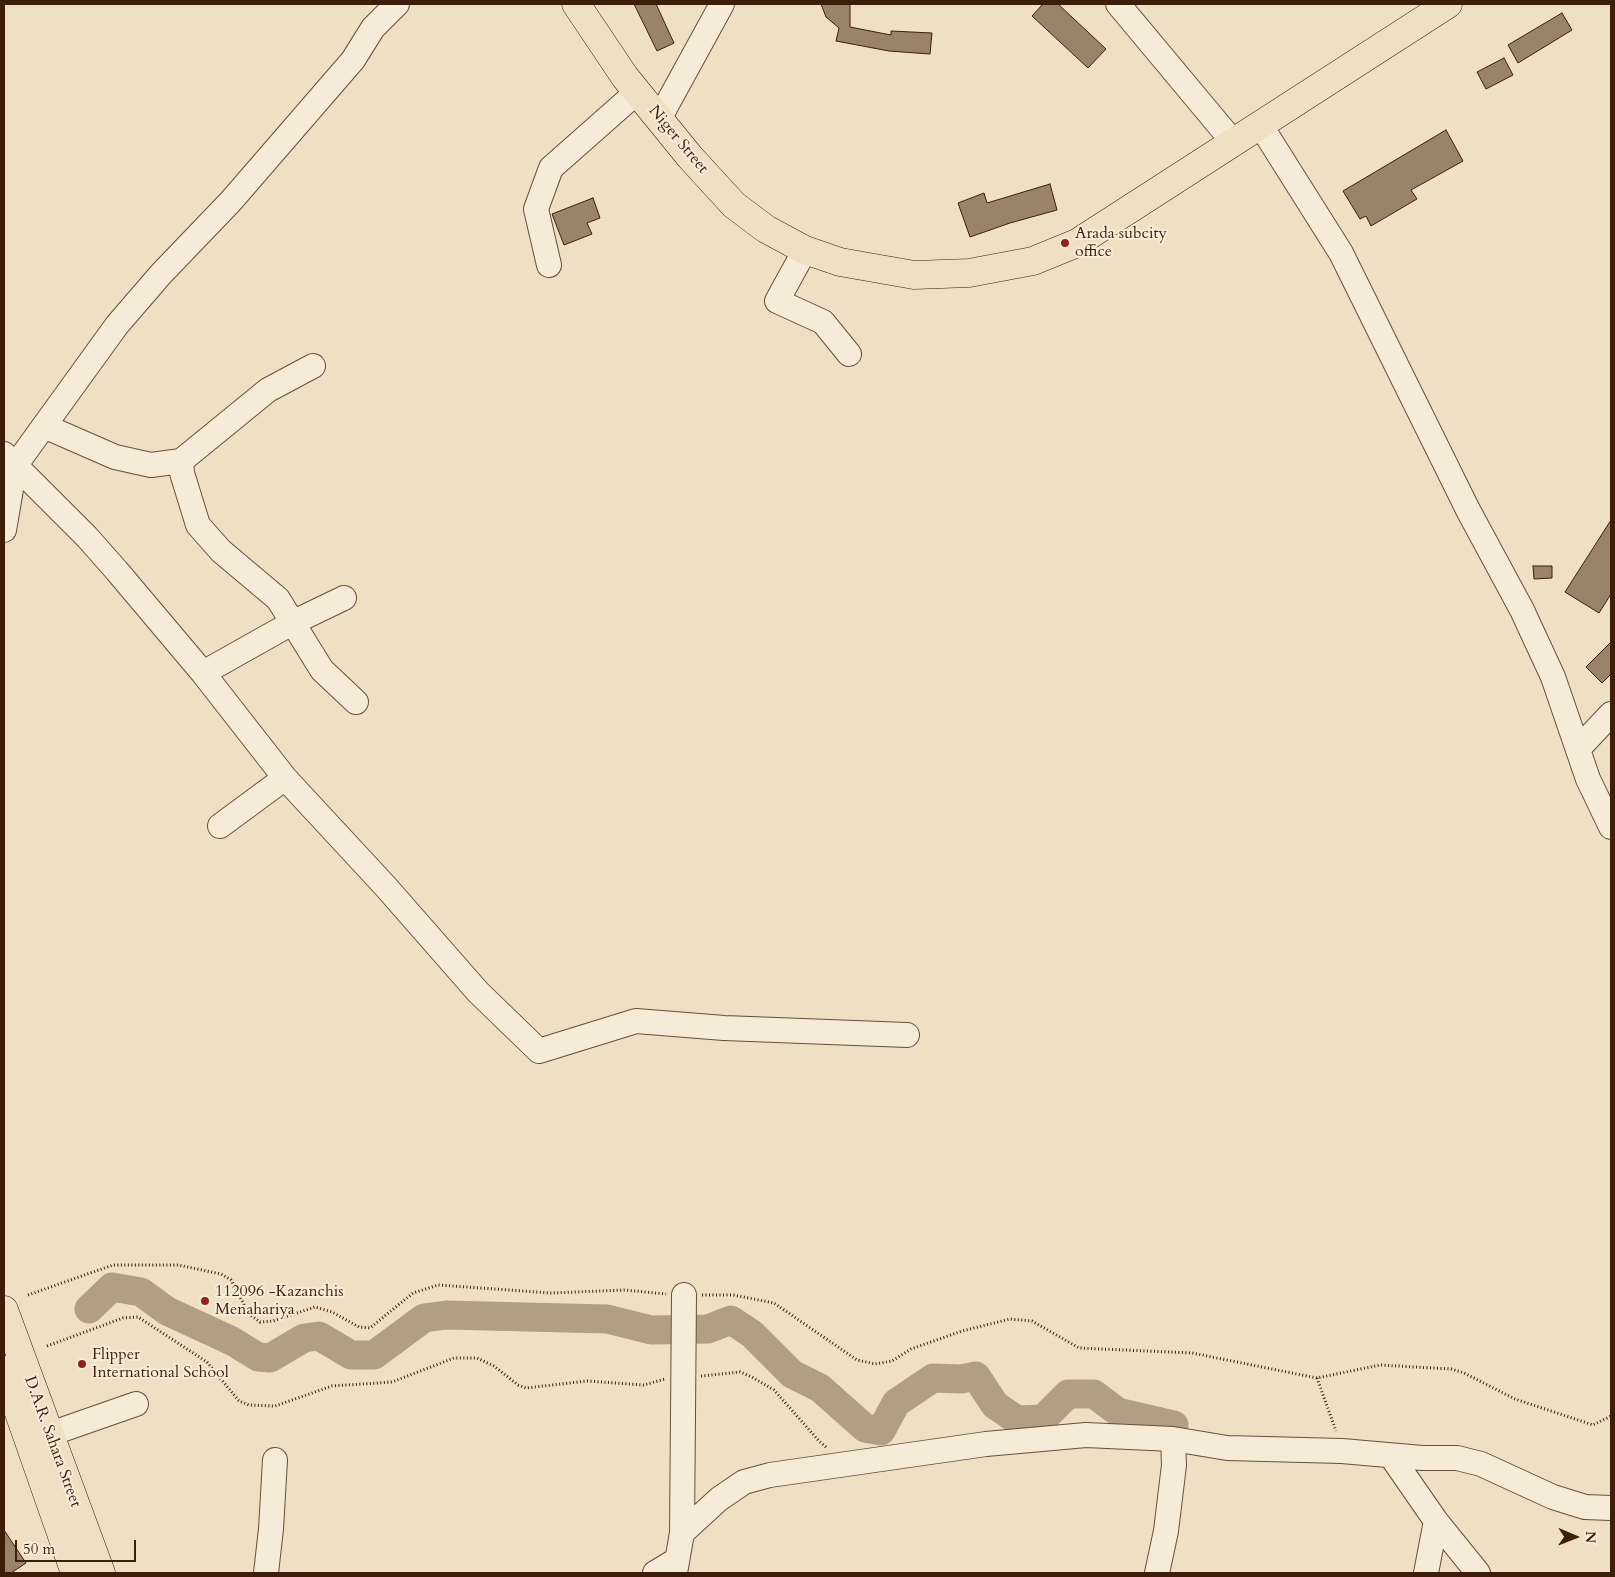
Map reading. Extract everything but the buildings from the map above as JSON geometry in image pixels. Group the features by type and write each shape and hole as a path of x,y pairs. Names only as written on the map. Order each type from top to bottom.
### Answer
{"main road":[{"name":"Niger Street","path":"576,4 609,56 637,92 690,157 734,205 766,229 805,250 840,262 914,275 969,273 1033,261 1077,243 1448,4"},
{"name":"D.A.R. Sahara Street","path":"4,1310 101,1573"},
{"name":"D.A.R. Sahara Street","path":"4,1370 75,1573"}],"street":[{"path":"4,530 9,460 44,426 116,325 161,274 231,201 353,60 374,28 397,4"},
{"path":"659,119 722,4"},
{"path":"1118,4 1234,143"},
{"path":"549,264 536,209 551,168 637,92"},
{"path":"1261,126 1341,253 1468,510 1522,610 1553,677 1588,779 1611,828"},
{"path":"805,250 777,301 823,322 849,354"},
{"path":"44,426 114,456 151,465 181,461 268,390 313,366"},
{"path":"9,460 87,537 203,673 285,778 386,886 478,992 539,1051 636,1021 724,1028 907,1035"},
{"path":"181,461 182,473 198,525 221,551 278,599 322,670 356,702"},
{"path":"203,673 292,623 344,598"},
{"path":"1578,749 1611,714"},
{"path":"220,826 285,778"},
{"path":"655,1573 675,1567 682,1533 684,1295"},
{"path":"50,1434 136,1404"},
{"path":"682,1533 719,1499 744,1482 770,1475 986,1444 1086,1435 1173,1439 1226,1448 1342,1451 1391,1456 1457,1458 1482,1464 1553,1497 1585,1507 1611,1508"},
{"path":"1157,1573 1166,1531 1174,1465 1173,1439"},
{"path":"1391,1456 1436,1521 1478,1573"},
{"path":"266,1573 275,1460"},
{"path":"1426,1573 1436,1521"}],"path":[{"path":"28,1295 113,1265 178,1265 221,1274 231,1280 249,1314 260,1322 273,1321 315,1307 332,1312 364,1328 370,1328 413,1293 438,1285 550,1292 625,1290 684,1295 733,1295 774,1303 857,1360 875,1364 892,1362 911,1349 962,1331 1010,1319 1032,1321 1079,1348 1192,1353 1317,1378 1380,1366 1451,1369 1464,1373 1514,1399 1593,1425 1611,1416"},
{"path":"47,1346 123,1318 138,1317 207,1362 239,1401 249,1405 274,1406 332,1386 392,1382 454,1358 477,1358 494,1366 518,1385 526,1388 586,1381 644,1385 684,1375 710,1376 740,1372 774,1390 819,1441 850,1464"},
{"path":"1317,1378 1337,1434"}],"waterway":[{"path":"89,1309 112,1287 141,1292 167,1311 232,1341 258,1357 270,1358 304,1338 319,1336 351,1355 374,1355 424,1318 446,1315 607,1319 651,1330 708,1329 731,1320 752,1334 792,1374 820,1388 865,1428 881,1431 896,1403 933,1378 961,1379 976,1376 995,1405 1017,1420 1043,1419 1068,1394 1094,1394 1118,1412 1174,1425"}],"place":[{"name":"Arada subcity office","path":"1065,243"},
{"name":"112096 -Kazanchis Menahariya","path":"205,1301"},
{"name":"Flipper International School","path":"82,1364"}]}
